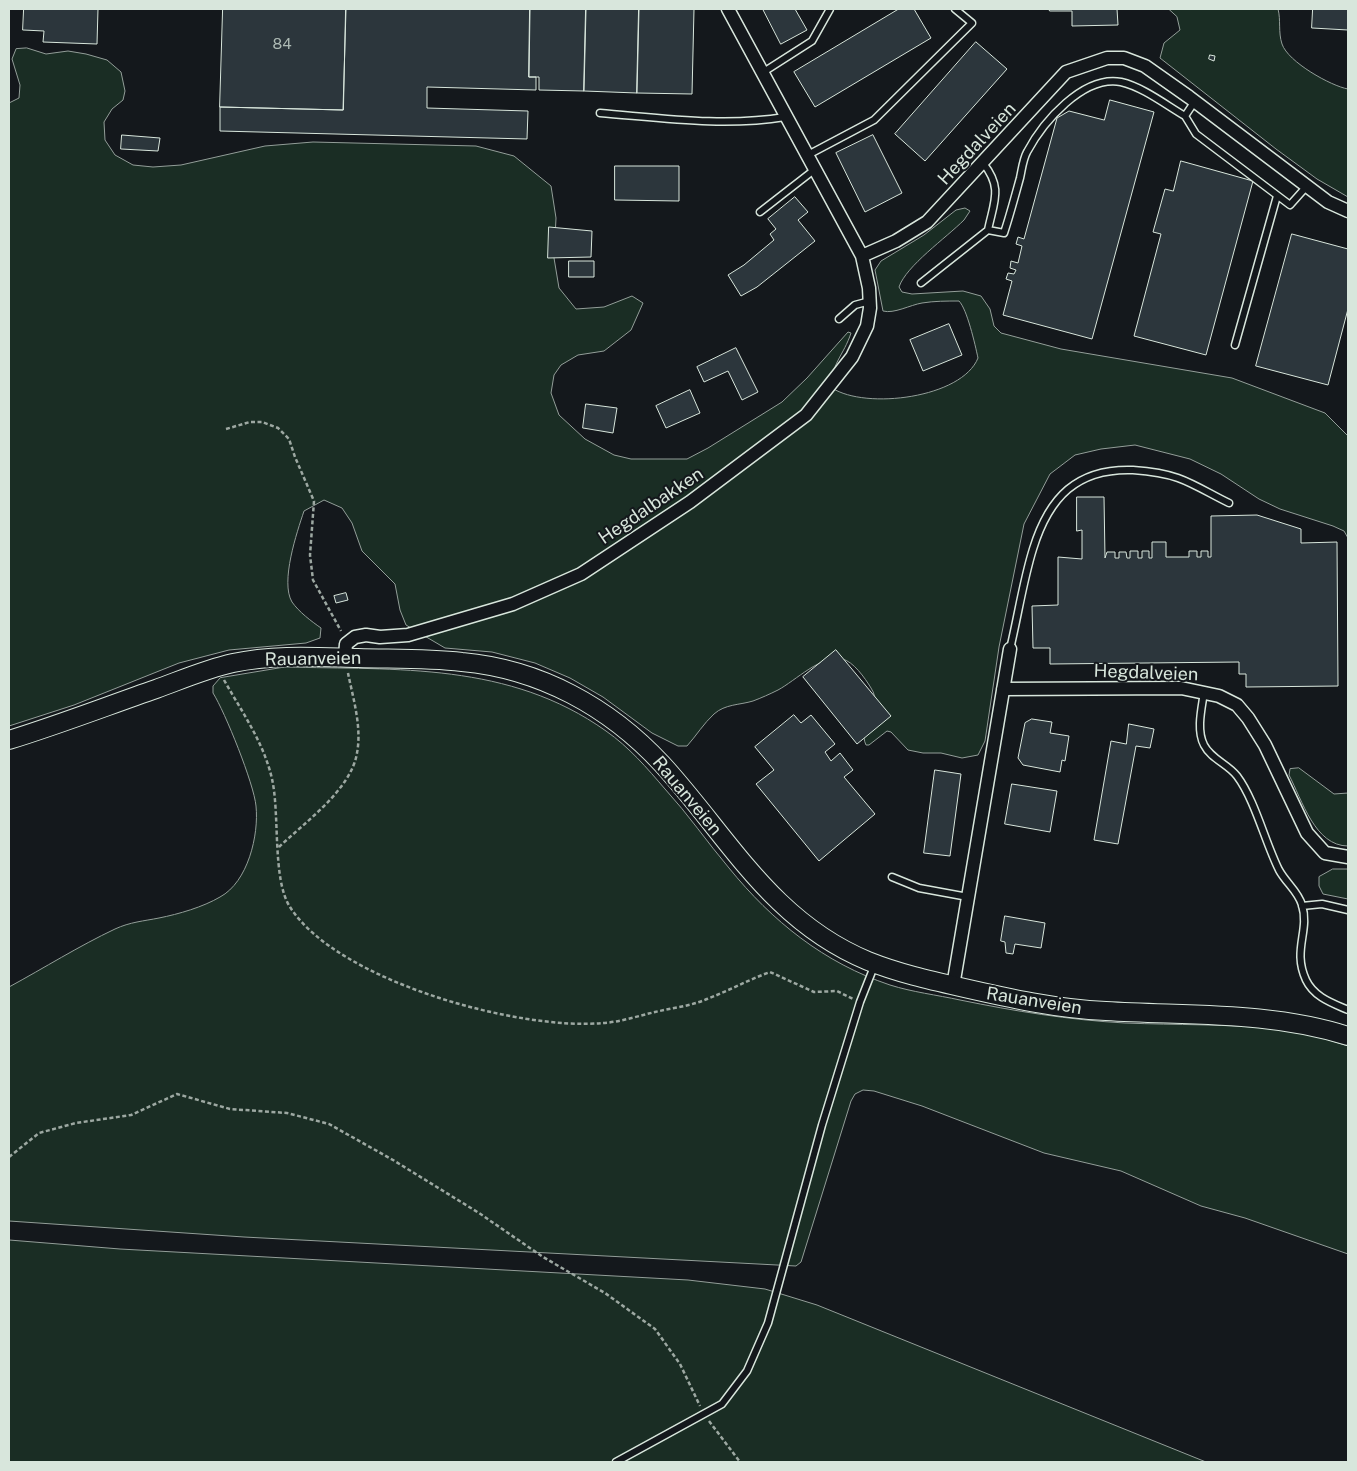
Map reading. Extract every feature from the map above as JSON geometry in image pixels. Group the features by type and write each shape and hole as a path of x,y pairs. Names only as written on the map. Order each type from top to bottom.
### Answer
{"main road":[{"name":"Rauanveien","path":"9,740 218,667 272,657 346,651 492,666 530,676 578,697 619,724 649,750 761,886 778,903 830,942 875,964 913,977 1034,1002 1091,1010 1282,1020 1308,1024 1348,1036"}],"street":[{"path":"728,9 806,156 862,256"},
{"name":"Hegdalveien","path":"862,256 896,241 927,222 1066,72 1107,58 1124,58 1145,66 1195,101 1328,202 1348,211"},
{"name":"Hegdalbakken","path":"346,651 355,637 366,635 380,637 408,635 513,604 580,574 690,502 806,415 852,357 867,326 870,301 862,256"},
{"path":"953,986 1010,648"},
{"name":"Hegdalveien","path":"1003,689 1181,688 1219,696 1237,705 1248,718 1265,745 1307,833 1325,853 1348,857"}],"lane":[{"path":"762,73 812,41 830,9"},
{"path":"806,156 874,120 972,23 955,9"},
{"path":"988,230 1004,233 1027,152 1055,114 1074,96 1097,84 1108,81 1130,84 1185,116 1196,134 1290,205 1307,186"},
{"path":"1185,116 1195,101"},
{"path":"600,113 727,122 760,121 786,117"},
{"path":"921,283 988,230 996,187 992,175 983,163"},
{"path":"760,212 814,170"},
{"path":"1235,345 1278,196"},
{"path":"840,319 855,306 870,301"},
{"path":"1010,648 1033,549 1045,519 1057,500 1071,485 1093,473 1114,469 1144,470 1177,478 1229,503"},
{"path":"1204,692 1200,720 1203,744 1212,755 1236,776 1280,872 1296,892 1302,906 1304,924 1299,956 1306,981 1321,998 1348,1010"},
{"path":"892,877 919,888 968,897"},
{"path":"1302,906 1322,904 1348,910"},
{"path":"616,1462 722,1404 748,1371 768,1323 822,1124 860,1002 875,964"}],"path":[{"path":"226,429 250,422 262,422 278,428 289,439 294,457 314,500 310,555 313,580 341,630 357,724 357,753 350,773 334,796 279,847"},
{"path":"218,667 266,754 272,782 279,847 280,880 289,905 302,923 343,955 395,981 456,1003 555,1024 604,1023 706,1000 770,972 814,992 837,991 860,1002"},
{"path":"9,1157 39,1133 76,1123 131,1115 177,1094 230,1109 287,1113 329,1124 393,1160 479,1213 542,1257 605,1293 655,1329 680,1364 704,1415 740,1462"}],"green space":[{"path":"1169,9 1278,9 1282,44 1292,58 1321,78 1348,89 1348,197 1317,179 1276,149 1160,58 1164,43 1180,30 1177,17"},
{"path":"27,48 46,54 68,51 86,54 107,60 121,72 125,91 123,100 112,109 104,122 105,140 115,155 133,165 153,167 181,165 265,146 313,142 476,146 514,156 551,186 556,218 554,258 559,288 576,309 604,307 632,296 643,303 631,330 604,351 578,355 561,365 554,375 551,393 559,415 585,439 614,455 631,459 687,459 708,448 782,402 807,378 848,332 851,333 835,366 832,380 832,388 847,395 889,399 912,396 934,391 953,383 969,372 978,358 965,311 959,301 927,302 902,309 883,311 875,270 881,261 924,235 956,210 965,208 970,211 964,220 918,261 903,279 899,287 902,292 912,294 963,291 981,296 990,309 994,326 1001,333 1061,349 1232,378 1325,413 1348,436 1348,538 1344,531 1333,526 1280,509 1259,499 1221,474 1190,459 1135,445 1101,449 1075,455 1050,474 1024,524 999,647 985,741 978,755 962,758 941,753 923,753 908,750 891,732 887,731 869,745 866,745 865,731 873,711 874,696 871,688 858,670 842,659 826,660 778,690 753,701 718,711 707,721 687,746 678,746 652,733 603,697 570,678 535,663 492,652 445,648 406,625 400,610 395,584 362,551 352,523 342,508 324,500 304,511 291,557 288,582 292,602 302,613 321,628 320,638 306,643 229,650 179,663 74,705 9,726 9,103 19,98 20,85 12,59 16,49"},
{"path":"285,667 411,670 452,674 492,681 531,692 569,709 606,731 637,758 682,808 746,887 781,923 821,952 843,965 890,985 980,1004 1062,1017 1104,1022 1260,1027 1306,1033 1348,1046 1348,1254 1245,1218 1201,1206 1121,1171 1044,1153 922,1106 874,1091 863,1090 855,1094 851,1101 801,1262 796,1266 244,1237 9,1221 9,987 115,929 199,907 220,897 238,881 250,857 256,830 256,806 245,766 225,716 213,693 213,686 220,678"},
{"path":"1299,768 1334,794 1348,793 1348,846 1337,844 1327,838 1311,820 1289,775 1290,769"},
{"path":"1333,869 1348,869 1348,899 1323,894 1319,886 1319,877"},
{"path":"9,1240 120,1249 688,1280 765,1289 817,1305 1206,1462 9,1462"}],"building":[{"path":"24,9 98,9 97,44 43,42 44,31 23,30"},
{"path":"223,9 346,9 343,110 220,107"},
{"path":"346,9 530,9 529,77 536,77 536,90 427,87 427,108 528,111 527,139 220,131 220,107 343,110"},
{"path":"530,9 586,9 584,91 539,90 539,77 529,77"},
{"path":"586,9 639,9 637,93 584,91"},
{"path":"639,9 694,9 692,94 637,93"},
{"path":"763,9 795,9 807,30 781,44"},
{"path":"899,9 914,9 931,38 815,107 794,72"},
{"path":"1049,9 1117,9 1118,25 1072,26 1072,11 1050,11"},
{"path":"1313,9 1348,9 1348,30 1312,28"},
{"path":"976,42 1007,69 925,161 895,134"},
{"path":"1210,55 1215,56 1214,61 1209,59"},
{"path":"1110,100 1154,112 1092,339 1003,315 1012,281 1006,279 1008,273 1014,274 1016,270 1010,268 1011,261 1018,263 1022,246 1016,244 1018,237 1024,239 1057,118 1069,111 1104,120"},
{"path":"122,135 160,138 158,151 121,149"},
{"path":"873,135 902,193 865,212 836,153"},
{"path":"1181,161 1253,181 1206,355 1134,336 1161,234 1153,232 1165,189 1173,191"},
{"path":"615,166 679,166 679,201 615,200"},
{"path":"795,197 808,212 798,220 815,241 757,287 741,296 728,275 744,265 774,240 770,234 776,229 768,219"},
{"path":"549,227 592,231 591,257 548,258"},
{"path":"1292,234 1348,249 1348,309 1328,385 1256,366"},
{"path":"569,261 594,261 594,277 569,277"},
{"path":"949,324 962,355 923,371 910,340"},
{"path":"736,348 758,392 742,400 728,371 704,382 697,367"},
{"path":"690,390 700,413 666,428 656,406"},
{"path":"586,404 617,408 613,433 583,428"},
{"path":"1077,497 1104,497 1105,558 1107,552 1115,552 1115,558 1119,558 1119,552 1126,552 1127,558 1130,558 1130,551 1138,551 1138,558 1142,558 1142,551 1149,551 1149,558 1152,558 1152,542 1166,542 1166,557 1189,557 1189,551 1197,551 1197,557 1201,557 1201,551 1208,551 1208,557 1211,557 1211,516 1257,515 1301,529 1301,543 1337,542 1338,686 1246,687 1246,674 1239,674 1239,662 1050,664 1050,648 1033,648 1032,606 1058,605 1058,557 1082,559 1082,530 1077,531"},
{"path":"346,593 348,600 336,603 334,596"},
{"path":"836,650 891,716 857,744 803,677"},
{"path":"794,715 801,723 811,715 835,744 825,752 831,761 840,753 853,770 844,777 875,814 819,861 756,784 774,770 755,747"},
{"path":"1032,719 1052,722 1050,733 1069,736 1065,761 1062,760 1060,772 1023,765 1018,758 1025,723"},
{"path":"1129,724 1154,729 1150,748 1136,746 1118,844 1094,840 1111,741 1126,744"},
{"path":"935,770 961,774 950,856 924,853"},
{"path":"1012,784 1057,791 1050,832 1005,824"},
{"path":"1005,916 1045,923 1041,948 1015,944 1013,954 1006,953 1005,942 1001,941"}]}
